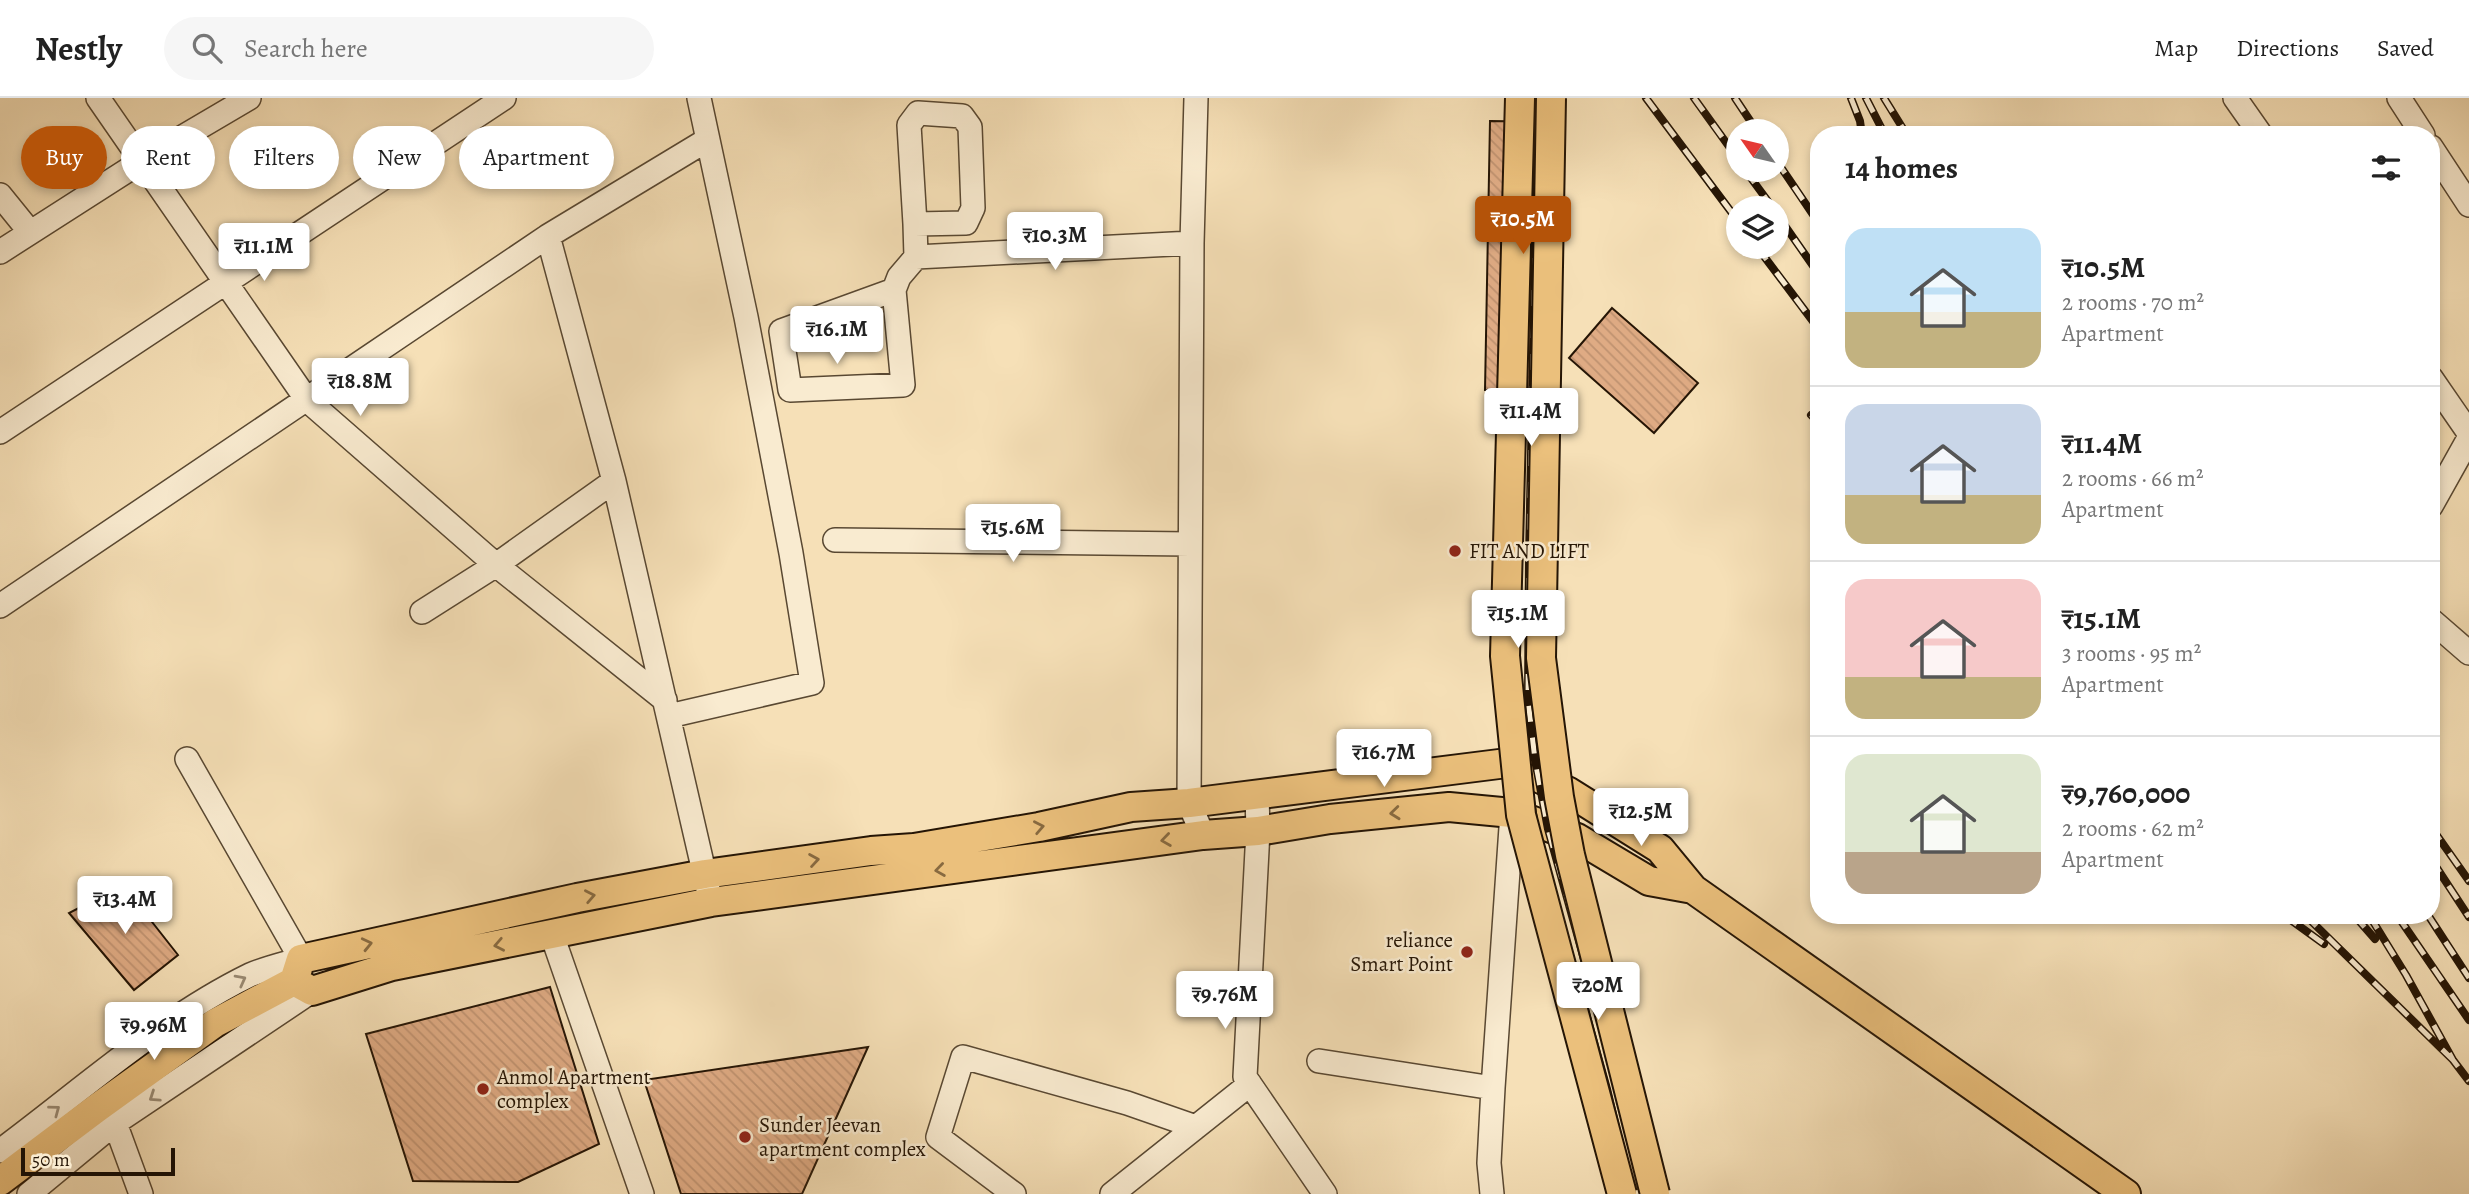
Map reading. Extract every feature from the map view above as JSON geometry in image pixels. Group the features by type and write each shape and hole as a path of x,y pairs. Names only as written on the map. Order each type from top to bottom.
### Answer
{"main road":[{"path":"1510,98 1494,654 1512,813 1611,1194"},
{"path":"1520,98 1505,656 1521,815 1622,1194"},
{"path":"1551,98 1541,659 1559,797 1570,855 1655,1194"},
{"path":"1563,98 1552,657 1577,838 1668,1194"},
{"path":"0,1181 215,1023 298,979 577,898 705,874 871,851 914,848 1039,827 1131,807 1258,795 1507,763 1569,792 1660,849 1693,889 2126,1194"},
{"path":"298,979 392,966 711,902 1203,835 1258,831 1449,807 1512,813 1577,838 1649,881 1693,889"}],"street":[{"path":"98,98 121,131"},
{"path":"201,126 248,98"},
{"path":"0,432 504,98"},
{"path":"667,708 812,682 791,553 746,317 699,98"},
{"path":"1196,98 1192,243 1189,803 1203,835"},
{"path":"2235,98 2255,126"},
{"path":"2399,98 2417,126"},
{"path":"894,290 781,331 790,390 903,385 894,290 899,277 916,257 909,125 918,113 962,116 970,127 973,208 970,218 966,223 915,224"},
{"path":"0,606 548,236 707,140"},
{"path":"2440,161 2469,205"},
{"path":"0,252 121,174"},
{"path":"161,189 307,400 496,565 667,708"},
{"path":"0,195 30,232"},
{"path":"548,236 614,481 711,902"},
{"path":"916,257 1192,243"},
{"path":"2440,392 2469,435 2440,489"},
{"path":"422,612 496,565 614,481"},
{"path":"835,540 1190,544"},
{"path":"2440,628 2469,653"},
{"path":"187,759 298,979"},
{"path":"1258,795 1245,1077 1325,1194"},
{"path":"1491,1192 1489,1163 1493,1088 1512,813"},
{"path":"552,935 642,1194"},
{"path":"0,1151 203,1000 253,974 298,979"},
{"path":"29,1194 298,979"},
{"path":"1014,1194 938,1137 963,1058 1128,1103 1196,1127"},
{"path":"1319,1061 1493,1088"},
{"path":"1112,1194 1250,1084"},
{"path":"115,1123 141,1194"}],"building":[{"path":"1490,121 1560,122 1556,391 1485,390"},
{"path":"1612,308 1698,383 1654,433 1569,358"},
{"path":"123,885 178,955 134,990 69,913"},
{"name":"Anmol Apartment complex","path":"550,987 599,1144 518,1182 413,1181 366,1034"},
{"name":"Sunder Jeevan apartment complex","path":"868,1047 802,1194 681,1194 644,1080"}],"railway":[{"path":"1526,98 1515,700 1536,832 1607,1089 1632,1194"},
{"path":"1538,98 1528,699 1535,760 1548,829 1619,1086 1645,1194"},
{"path":"1646,98 1726,205"},
{"path":"1694,98 1726,142"},
{"path":"1735,98 1749,119"},
{"path":"1851,98 1861,126"},
{"path":"1866,98 1880,126"},
{"path":"1884,98 1901,126"},
{"path":"1789,179 1810,210"},
{"path":"1754,182 1764,196"},
{"path":"1789,232 1810,262"},
{"path":"1766,259 1810,317"},
{"path":"2440,840 2469,881"},
{"path":"2440,873 2469,917"},
{"path":"2296,924 2324,944"},
{"path":"2314,924 2453,1060"},
{"path":"2362,924 2375,939"},
{"path":"2375,924 2453,1060 2469,1081"},
{"path":"2403,924 2469,1020"},
{"path":"2434,924 2469,978"}],"place":[{"name":"FIT AND LIFT","path":"1455,551"},
{"name":"reliance Smart Point","path":"1467,952"},
{"name":"Anmol Apartment complex","path":"483,1089"},
{"name":"Sunder Jeevan apartment complex","path":"745,1137"}]}
